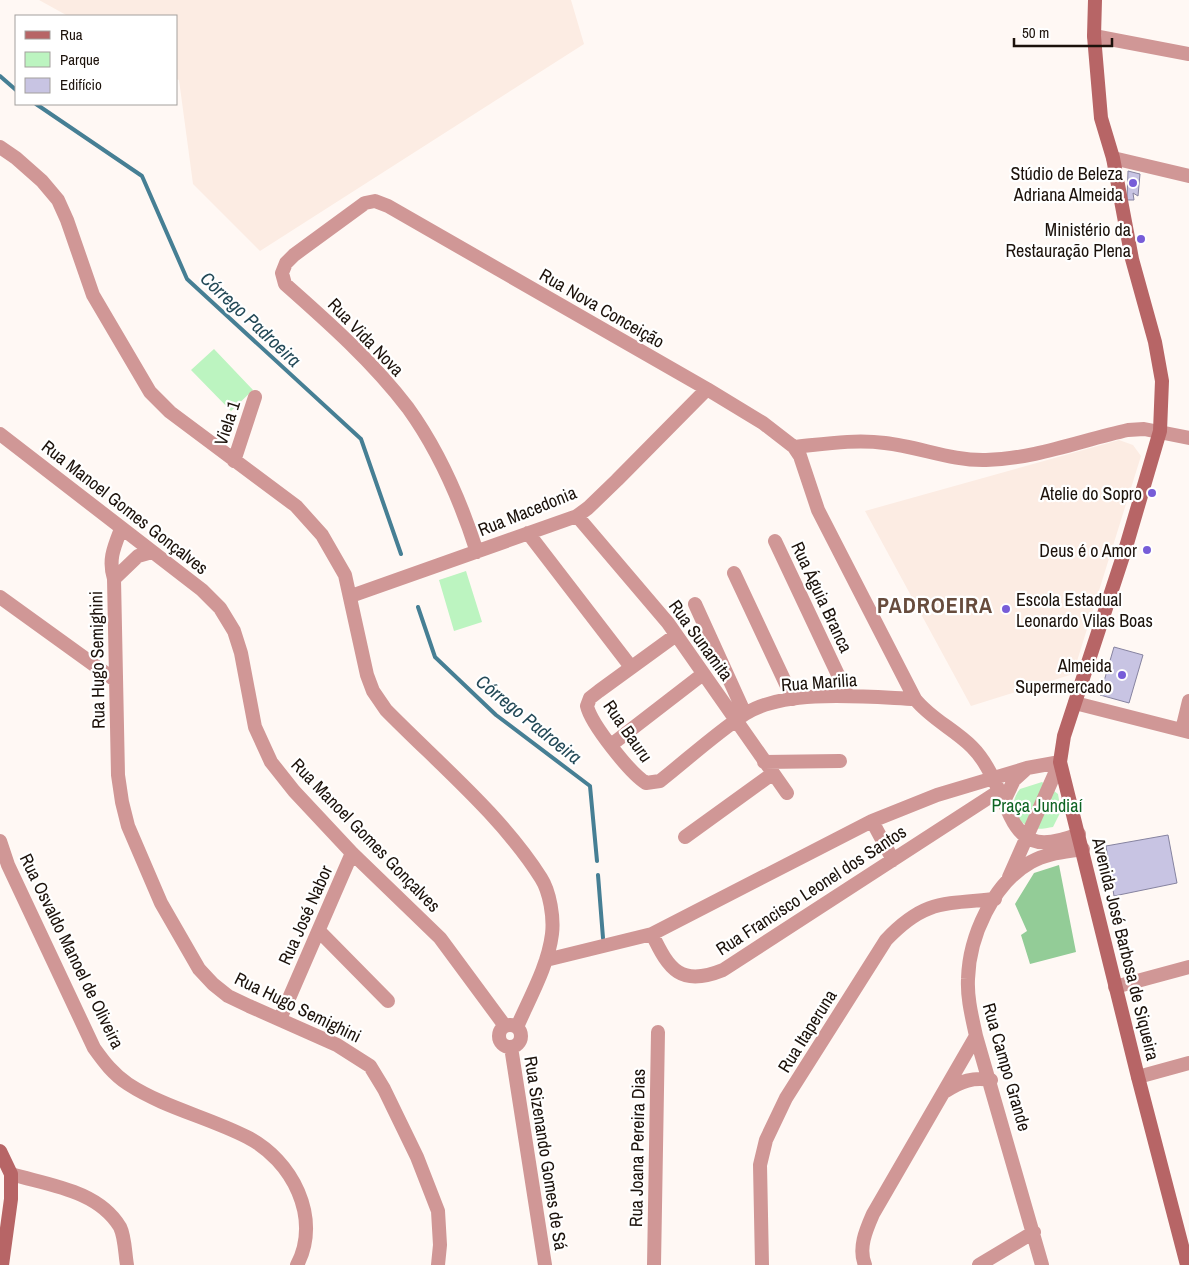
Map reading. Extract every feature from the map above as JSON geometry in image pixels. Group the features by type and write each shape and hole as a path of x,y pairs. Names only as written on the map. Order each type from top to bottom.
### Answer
{"main road":[{"name":"Avenida José Barbosa de Siqueira","path":"1096,0 1094,36 1101,118 1113,158 1132,259 1155,342 1162,381 1160,431 1126,547 1064,736 1060,762 1083,849 1115,987 1187,1265"},
{"path":"0,1151 11,1174 11,1199 2,1265"}],"street":[{"path":"1094,36 1189,54"},
{"path":"0,147 42,181 58,200 93,295 150,392 170,412 296,506 322,535 345,575 367,675 373,691 382,704 500,825 543,880 552,914 552,934 546,960 511,1026"},
{"path":"1113,158 1189,176"},
{"name":"Rua Vida Nova","path":"388,206 375,201 358,208 294,254 286,262 282,272 285,284 340,333 408,408 440,461 470,529 477,552"},
{"name":"Rua Nova Conceição","path":"388,206 707,389 763,423 794,447"},
{"name":"Rua Macedonia","path":"351,596 577,516 617,480 707,389"},
{"name":"Viela 1","path":"234,460 255,397"},
{"path":"1079,834 1048,842 1026,838 1009,815 982,758 971,746 934,719 915,699 818,510 800,456 794,447 861,442 886,443 954,458 986,460 1027,455 1128,430 1160,431 1189,438"},
{"name":"Rua Manoel Gomes Gonçalves","path":"0,434 202,590 220,608 234,631 241,653 255,727 270,762 294,791 352,853 440,938 511,1026"},
{"name":"Rua Sunamita","path":"577,516 676,635 703,674 741,717 764,762 787,793"},
{"name":"Rua Hugo Semighini","path":"121,529 111,557 110,567 114,579 118,776 128,826 161,903 199,969 228,996 337,1045 370,1066 384,1089 417,1157 438,1211 440,1245 438,1265"},
{"path":"528,533 631,667"},
{"name":"Rua Águia Branca","path":"775,541 848,696"},
{"name":"Rua Hugo Semighini","path":"114,579 138,556 152,552"},
{"path":"734,574 793,699"},
{"path":"0,597 115,680"},
{"path":"695,604 741,717"},
{"name":"Rua Bauru","path":"660,781 652,784 639,779 597,725 587,706 590,698 676,635"},
{"path":"611,744 703,674"},
{"name":"Rua Marilia","path":"660,781 741,717 767,705 793,699 848,696 915,699"},
{"path":"1075,703 1185,731 1189,700"},
{"path":"764,762 840,761"},
{"path":"1001,796 1027,768 1060,762"},
{"name":"Rua Campo Grande","path":"1042,1265 991,1080 976,1036 968,998 971,956 984,916 1005,884 1060,762"},
{"name":"Rua Francisco Leonel dos Santos","path":"546,960 652,934 872,821 961,788 1027,768"},
{"path":"685,837 772,774"},
{"path":"961,788 968,810"},
{"name":"Rua Francisco Leonel dos Santos","path":"652,934 668,965 675,971 699,977 709,976 723,970 968,810 1001,796"},
{"path":"872,821 893,860"},
{"name":"Rua Osvaldo Manoel de Oliveira","path":"0,841 8,865 94,1048 110,1071 150,1096 247,1137 269,1152 290,1177 306,1210 307,1235 303,1253 297,1265"},
{"name":"Rua Campo Grande","path":"1005,884 1029,863 1040,858 1083,849"},
{"name":"Rua José Nabor","path":"280,1019 352,853"},
{"name":"Rua Itaperuna","path":"762,1265 760,1165 766,1140 786,1098 882,946 904,921 935,905 995,899"},
{"path":"319,931 388,1001"},
{"path":"1115,987 1189,967"},
{"name":"Rua Sizenando Gomes de Sá","path":"511,1026 500,1031 499,1039 504,1045 511,1047 545,1265"},
{"name":"Rua Joana Pereira Dias","path":"654,1265 658,1032"},
{"path":"865,1265 862,1256 864,1240 873,1214 976,1036"},
{"path":"1138,1077 1189,1063"},
{"path":"945,1091 967,1079 991,1080"},
{"path":"11,1174 76,1192 92,1200 105,1210 121,1228 127,1265"},
{"path":"980,1265 1034,1232"}],"shaded area":[{"path":"39,0 571,0 584,44 260,251 193,184 178,80 178,15 66,15"},
{"name":"Escola Estadual Leonardo Vilas Boas","path":"1119,440 1133,445 1141,456 1073,674 971,706 865,511"}],"green space":[{"path":"214,349 253,390 231,411 191,370"},
{"path":"466,571 482,622 454,631 439,580"},
{"name":"Praça Jundiaí","path":"1042,782 1058,794 1061,811 1053,827 1034,829 1020,821 1017,817 1014,811 1014,800 1020,789"},
{"path":"1059,865 1076,952 1030,964 1021,935 1027,931 1015,904 1034,873"}],"building":[{"name":"Stúdio de Beleza Adriana Almeida","path":"1128,171 1140,174 1138,196 1133,193 1134,200 1127,200"},
{"name":"Almeida Supermercado","path":"1114,647 1143,655 1129,703 1100,695"},
{"path":"1168,835 1177,883 1114,896 1106,846"}],"waterway":[{"name":"Córrego Padroeira","path":"0,76 15,89"},
{"name":"Córrego Padroeira","path":"37,105 142,176 187,279 361,439 401,554"},
{"name":"Córrego Padroeira","path":"418,607 435,657 496,715 590,786 597,861"},
{"name":"Córrego Padroeira","path":"598,875 603,938"}],"place":[{"name":"Stúdio de Beleza Adriana Almeida","path":"1133,183"},
{"name":"Ministério da Restauração Plena","path":"1141,239"},
{"name":"Atelie do Sopro","path":"1152,493"},
{"name":"Deus é o Amor","path":"1147,550"},
{"name":"Escola Estadual Leonardo Vilas Boas","path":"1006,609"},
{"name":"Almeida Supermercado","path":"1122,675"}],"district":[{"name":"PADROEIRA","path":"935,605"}]}
